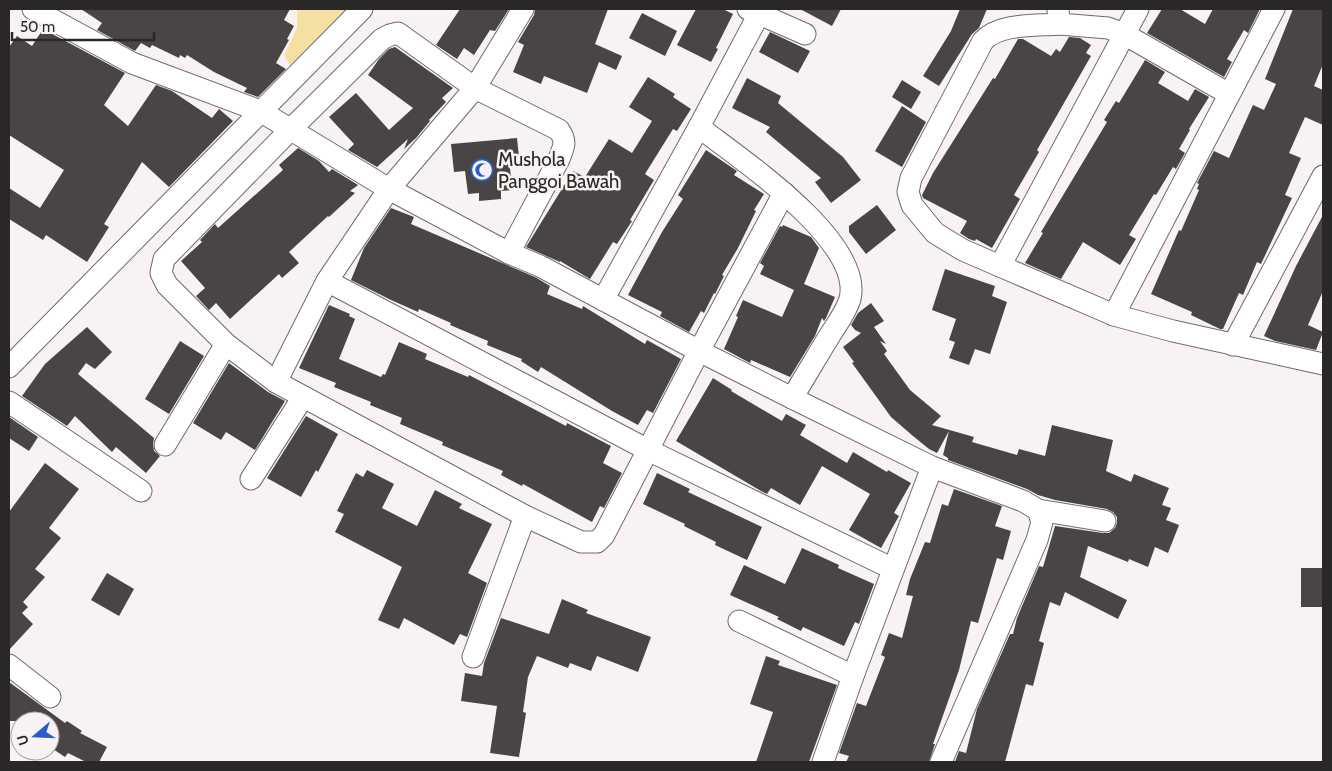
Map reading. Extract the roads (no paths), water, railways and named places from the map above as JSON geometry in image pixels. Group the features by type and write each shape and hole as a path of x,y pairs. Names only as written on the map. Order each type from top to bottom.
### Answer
{"street":[{"path":"33,9 132,63 260,111 389,189 509,253 540,266 699,351 932,467 1023,501 1038,510 1105,521"},
{"path":"9,367 362,9"},
{"path":"276,382 327,281 389,189 475,88 523,9"},
{"path":"1000,266 1138,9"},
{"path":"1114,315 1274,9"},
{"path":"603,300 699,127 754,11 805,34"},
{"path":"1229,94 1124,34 1108,28 1059,16 1002,29 989,34 983,41 911,178 908,192 912,205 935,233 963,250 1114,315 1323,364"},
{"path":"509,253 559,159 564,146 564,138 559,130 475,88 398,33 382,39 291,129 164,258 161,273 167,285 226,344 276,382 525,516 582,542 597,542 604,535 699,351 784,193"},
{"path":"699,127 784,193 814,220 831,240 849,276 851,289 847,307 792,398"},
{"path":"1233,344 1323,176"},
{"path":"327,281 648,450 893,569"},
{"path":"165,445 226,344"},
{"path":"251,479 303,397"},
{"path":"9,402 141,491"},
{"path":"823,762 853,676 932,467"},
{"path":"941,762 1037,540 1042,522 1038,510"},
{"path":"473,657 525,516"},
{"path":"739,621 853,676"},
{"path":"9,665 50,697"}],"place":[{"name":"Mushola Panggoi Bawah","path":"482,170"}]}
